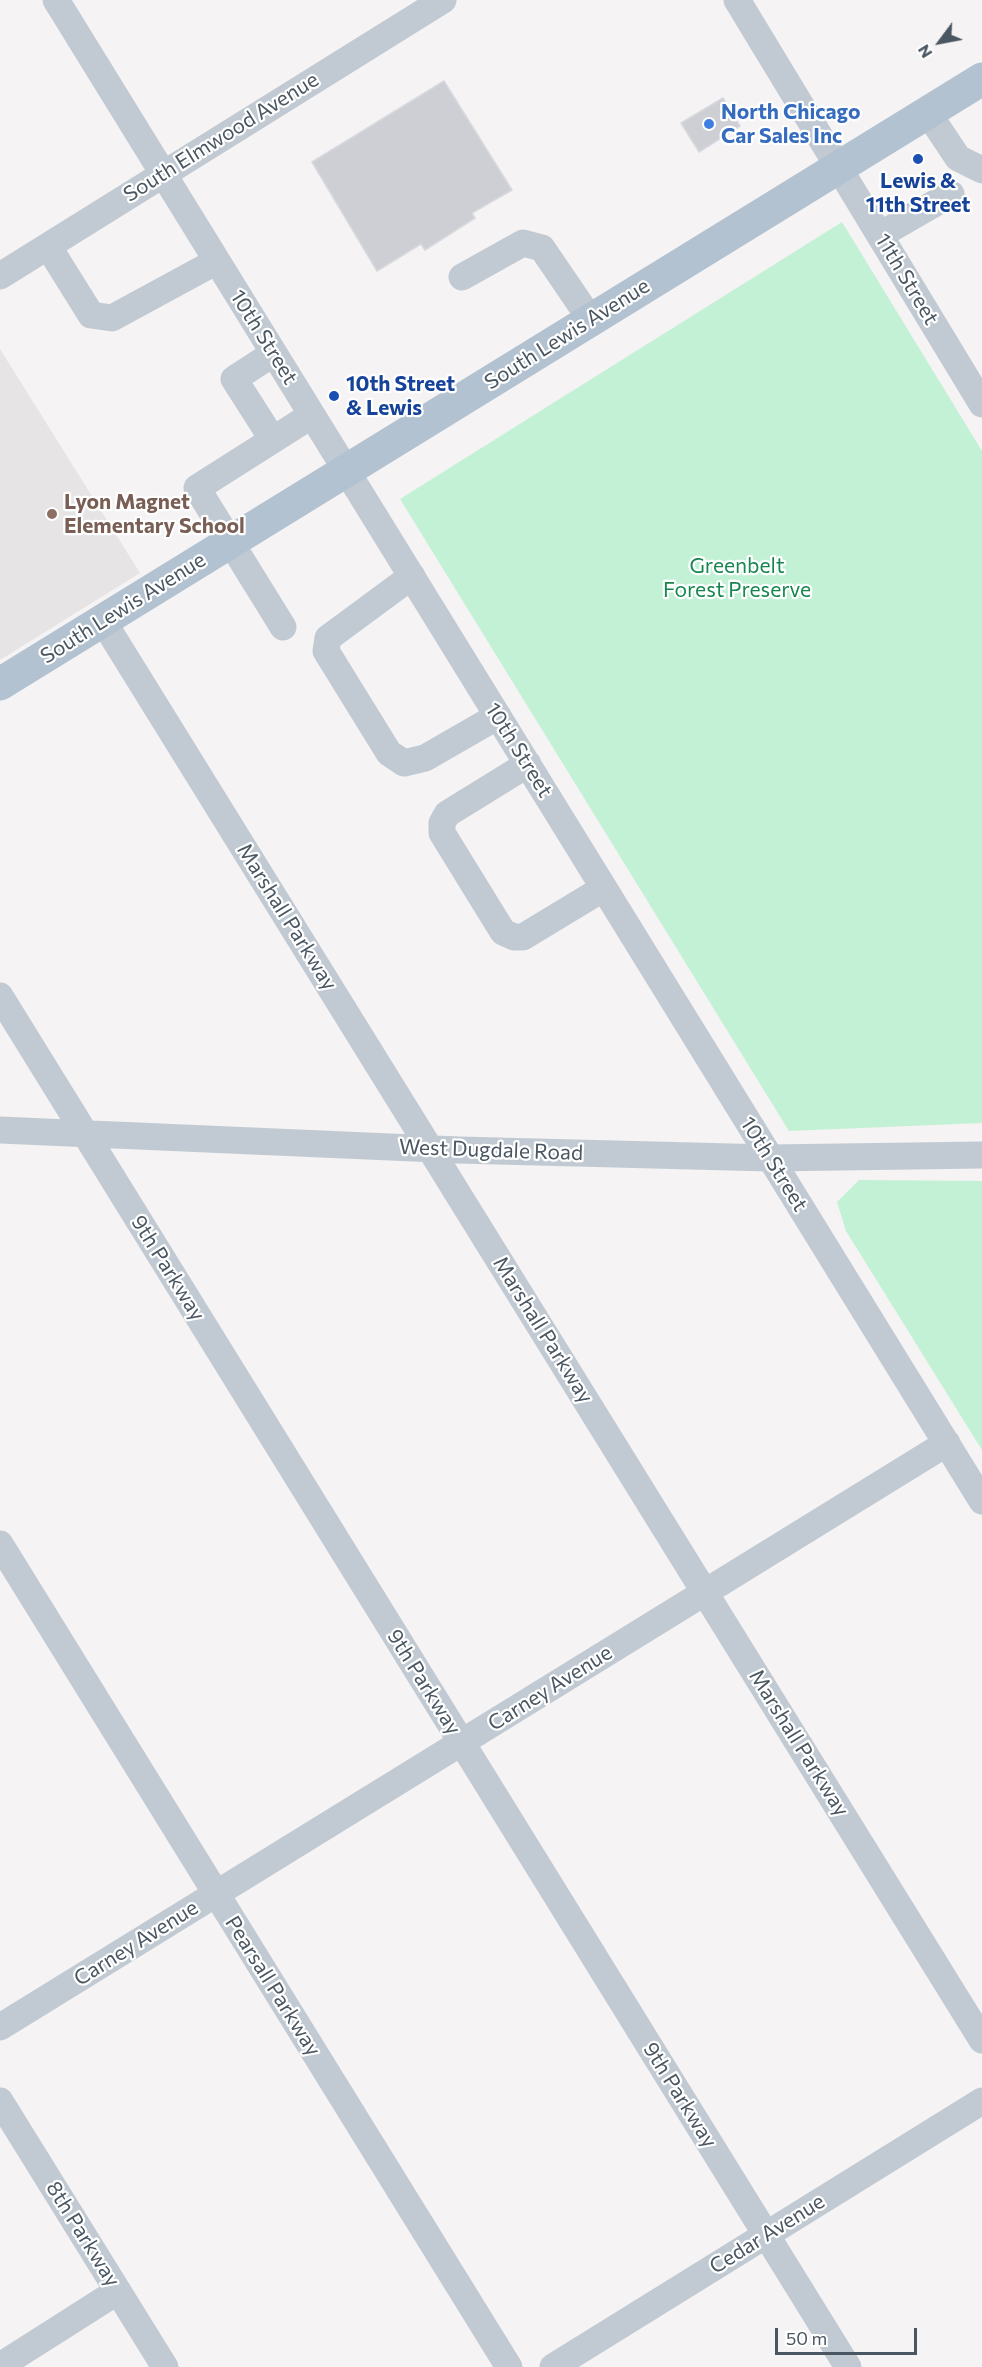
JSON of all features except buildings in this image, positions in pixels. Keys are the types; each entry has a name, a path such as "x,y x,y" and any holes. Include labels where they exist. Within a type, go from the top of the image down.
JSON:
{"main road":[{"name":"South Lewis Avenue","path":"0,684 982,79"}],"street":[{"name":"10th Street","path":"56,0 982,1501"},
{"name":"South Elmwood Avenue","path":"0,276 443,0"},
{"name":"11th Street","path":"737,0 982,404"},
{"path":"928,112 958,158 982,170"},
{"path":"880,235 951,194"},
{"path":"462,278 524,243 542,248 591,320"},
{"path":"48,246 91,315 112,318 217,261"},
{"path":"273,440 234,378 274,353"},
{"path":"283,627 197,489 312,415"},
{"path":"412,576 328,638 326,651 377,735 389,753 404,763 425,758 498,716"},
{"name":"Marshall Parkway","path":"103,621 982,2040"},
{"path":"528,764 447,814 442,824 442,833 503,932 513,937 524,937 604,888"},
{"name":"9th Parkway","path":"0,996 848,2367"},
{"name":"West Dugdale Road","path":"0,1130 431,1149 770,1158 982,1155"},
{"name":"Carney Avenue","path":"0,2027 946,1443"},
{"name":"Pearsall Parkway","path":"0,1544 509,2367"},
{"name":"8th Parkway","path":"0,2101 165,2367"},
{"name":"Cedar Avenue","path":"553,2367 982,2101"},
{"path":"0,2366 118,2291"}],"shaded area":[{"name":"Lyon Magnet Elementary School","path":"0,349 140,573 0,660"}],"green space":[{"name":"Greenbelt Forest Preserve","path":"842,222 982,451 982,1123 789,1131 400,499"},
{"path":"859,1180 982,1181 982,1450 846,1231 837,1202"}],"place":[{"name":"North Chicago Car Sales Inc","path":"709,124"},
{"name":"Lewis & 11th Street","path":"918,159"},
{"name":"10th Street & Lewis","path":"334,396"},
{"name":"Lyon Magnet Elementary School","path":"52,514"}]}
